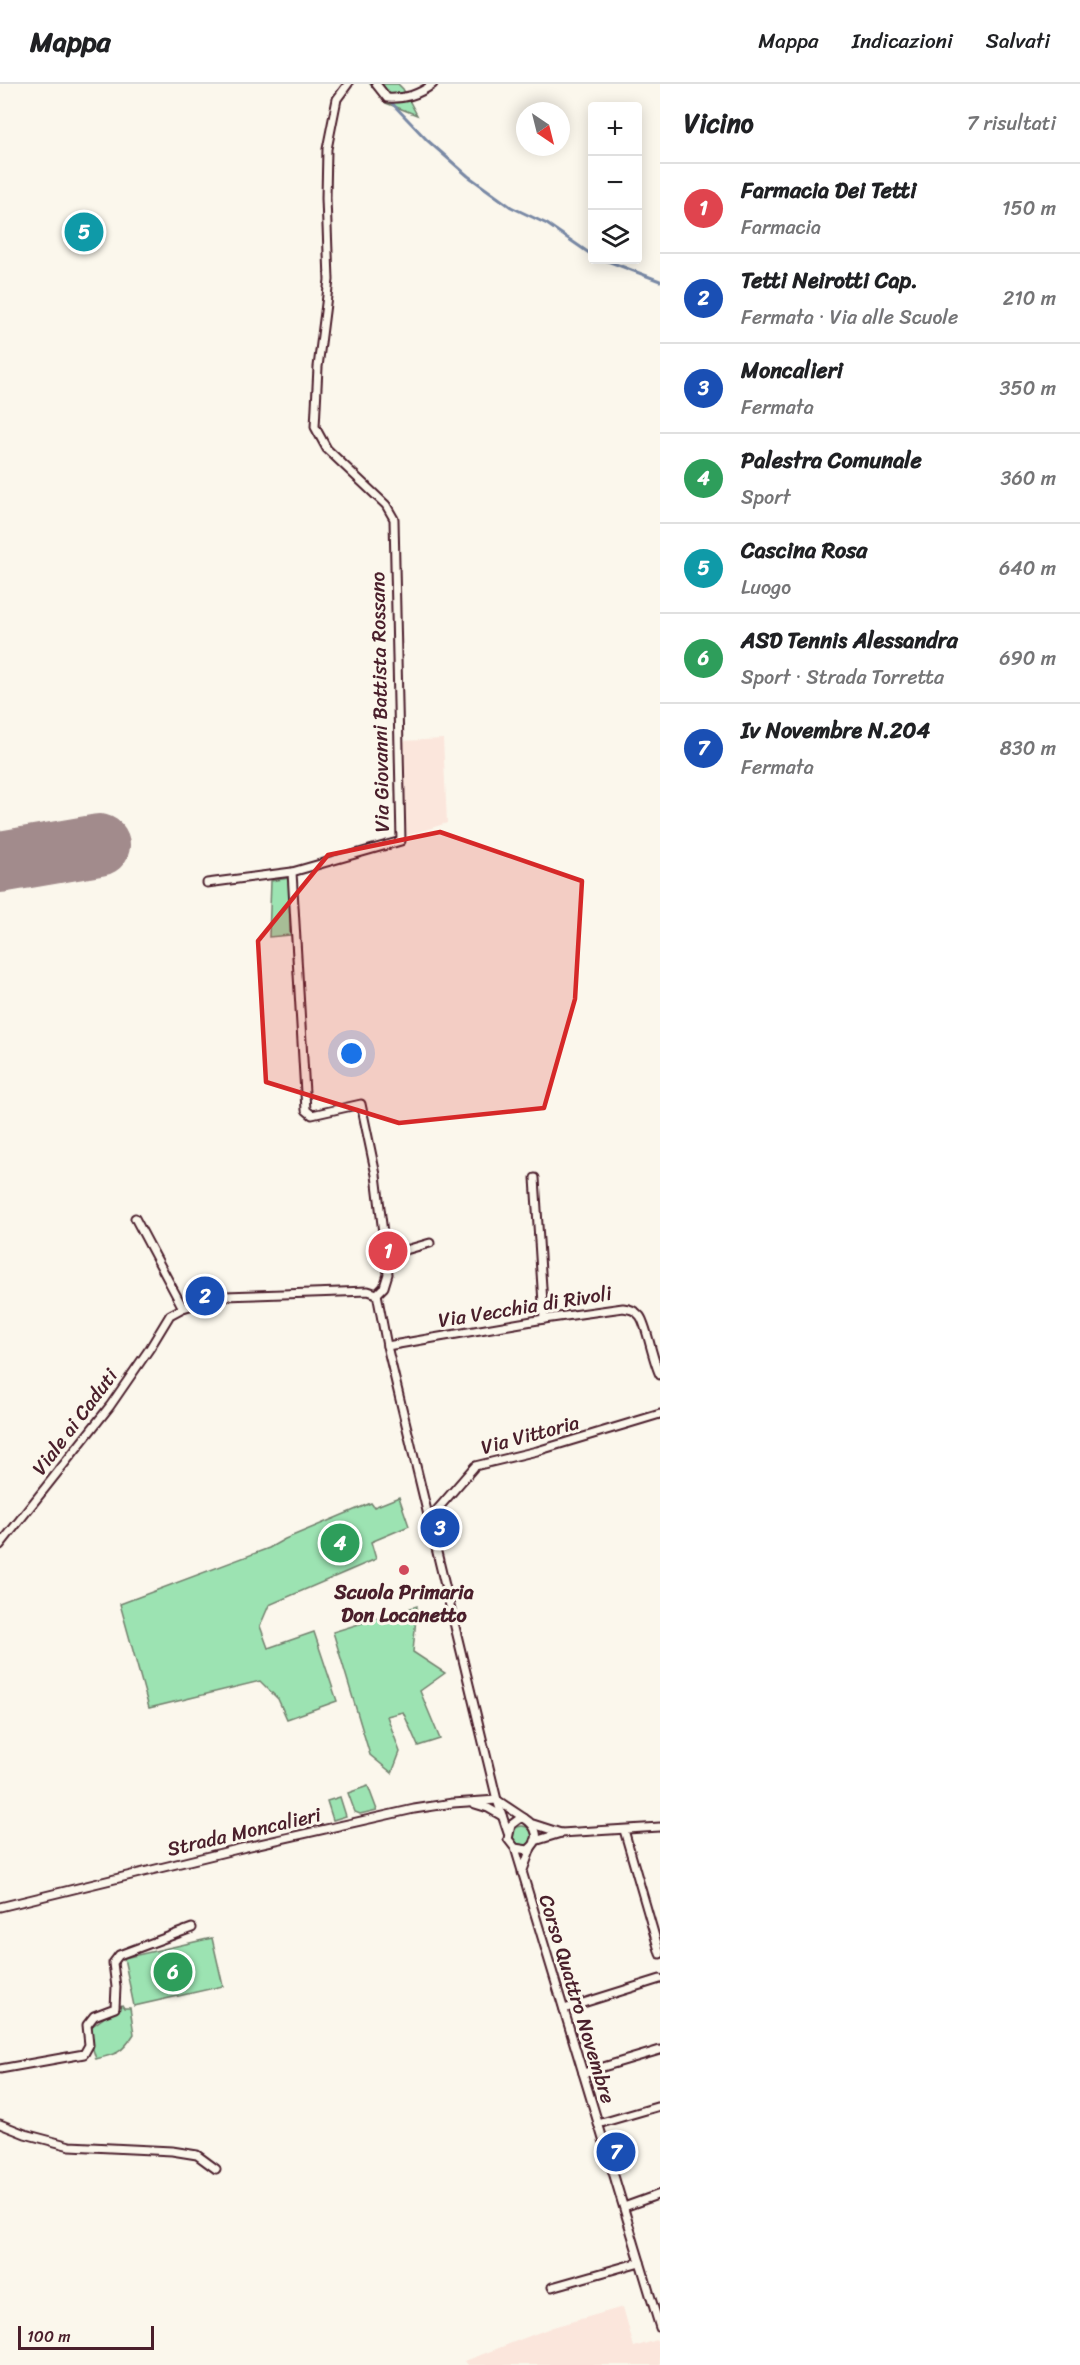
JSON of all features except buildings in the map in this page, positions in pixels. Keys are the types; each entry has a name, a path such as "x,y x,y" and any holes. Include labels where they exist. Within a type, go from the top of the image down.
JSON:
{"street":[{"name":"Via Giovanni Battista Rossano","path":"292,872 401,841 394,519 386,505 327,449 315,426 318,366 329,280 327,149 337,99 348,84"},
{"path":"376,84 387,98 391,99 406,98 424,91 433,84"},
{"path":"207,883 292,872 306,1110 312,1115 361,1104 376,1175 388,1274 384,1287 376,1294"},
{"path":"535,1178 544,1319"},
{"path":"135,1218 183,1308 225,1296 368,1292 376,1294"},
{"path":"385,1256 430,1243"},
{"path":"376,1294 508,1839 515,1848 524,1851 561,1833 660,1827"},
{"name":"Viale ai Caduti","path":"0,1545 110,1406 170,1315 183,1308"},
{"name":"Via Vecchia di Rivoli","path":"387,1346 623,1308 632,1309 641,1317 653,1362 660,1374"},
{"name":"Via Vittoria","path":"429,1519 475,1466 537,1451 660,1414"},
{"path":"497,1800 533,1824 561,1833"},
{"name":"Strada Moncalieri","path":"0,1907 414,1809 497,1800"},
{"path":"472,1803 502,1816"},
{"path":"508,1833 514,1822 524,1818"},
{"path":"533,1824 537,1833 533,1845"},
{"path":"624,1830 660,1954"},
{"name":"Corso Quattro Novembre","path":"522,1875 533,1845"},
{"name":"Corso Quattro Novembre","path":"515,1848 640,2262 656,2307 660,2328"},
{"path":"0,2069 84,2054 89,2045 87,2025 94,2016 115,2008 116,1987 113,1963 119,1955 192,1928"},
{"path":"564,2009 660,1979"},
{"path":"583,2073 660,2050"},
{"path":"598,2124 660,2106"},
{"path":"0,2124 25,2134 70,2146 172,2151 196,2155 216,2169"},
{"path":"624,2207 660,2194"},
{"path":"552,2287 640,2262"}],"highlighted area":[{"path":"440,832 582,881 575,999 544,1108 399,1123 266,1082 258,941 328,855"}],"shaded area":[{"path":"443,739 447,823 403,837 402,741"},
{"path":"623,2307 634,2347 657,2340 660,2365 468,2365 465,2361 553,2327"}],"green space":[{"path":"370,84 398,84 417,115 386,103"},
{"path":"289,878 290,935 269,937 271,881"},
{"path":"399,1497 409,1526 371,1542 376,1559 269,1605 260,1626 268,1648 314,1632 337,1701 287,1719 278,1699 260,1681 149,1708 120,1604 269,1548 371,1503 374,1507"},
{"path":"417,1606 413,1652 445,1673 420,1691 440,1739 418,1746 403,1712 387,1716 400,1752 392,1773 370,1755 333,1632"},
{"path":"368,1786 377,1810 360,1814 355,1812 348,1793"},
{"path":"340,1797 346,1816 333,1820 327,1801"},
{"path":"518,1826 526,1826 532,1832 532,1840 526,1846 518,1846 512,1840 512,1832"},
{"path":"212,1938 223,1986 134,2006 124,1958"},
{"path":"122,2005 124,2008 130,2008 134,2034 118,2052 96,2059 91,2043 91,2027"}],"waterway":[{"path":"388,99 427,140 468,176 511,207 547,224 588,252"},
{"path":"615,264 660,281"}],"runway":[{"path":"0,862 99,845"}],"place":[{"name":"Cascina Rosa","path":"84,232"},
{"name":"Farmacia Dei Tetti","path":"388,1251"},
{"name":"Tetti Neirotti Cap.","path":"205,1296"},
{"name":"Moncalieri","path":"440,1528"},
{"name":"Palestra Comunale","path":"340,1543"},
{"name":"Scuola Primaria Don Locanetto","path":"404,1570"},
{"name":"ASD Tennis Alessandra","path":"173,1972"},
{"name":"Iv Novembre N.204","path":"616,2152"}]}
